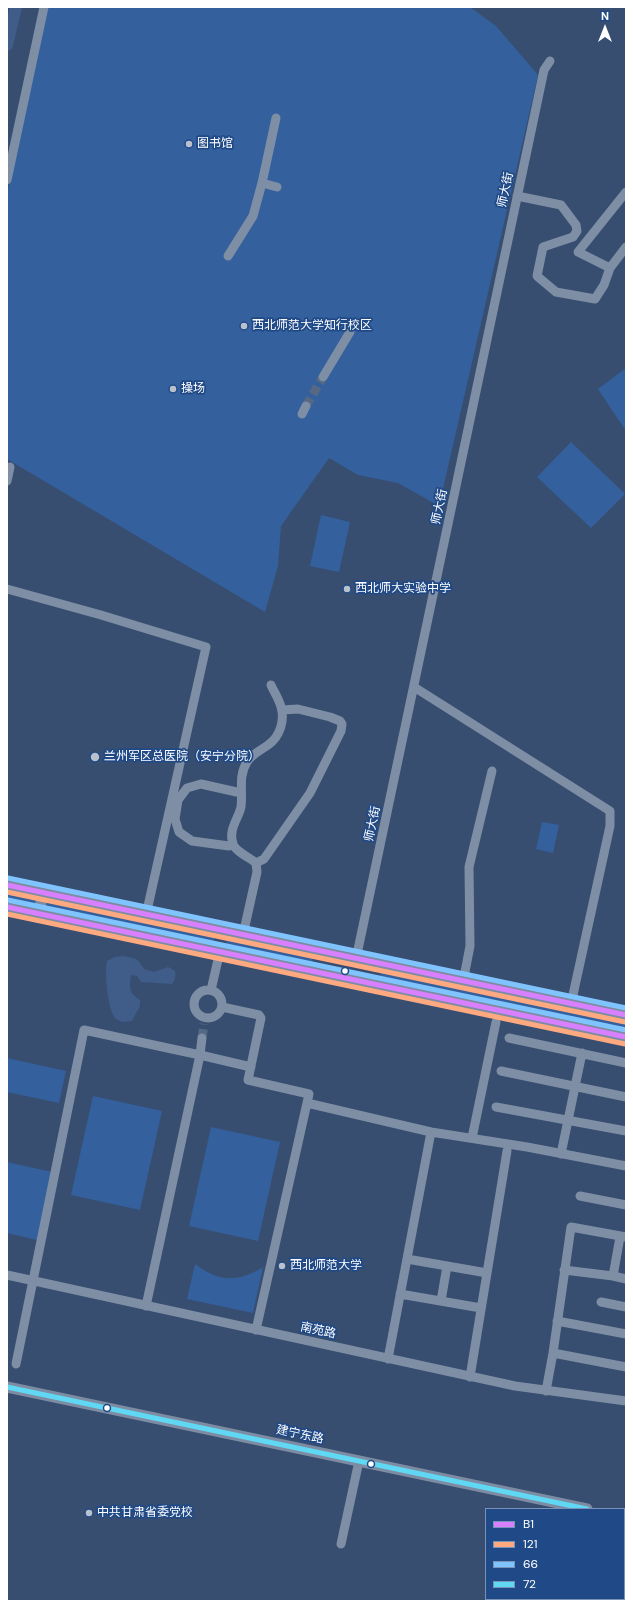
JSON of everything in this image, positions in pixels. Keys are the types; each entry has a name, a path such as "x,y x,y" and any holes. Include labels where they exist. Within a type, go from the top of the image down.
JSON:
{"main road":[{"path":"7,885 463,982 626,1015"},
{"path":"39,913 43,892"},
{"path":"7,907 626,1036"},
{"name":"建宁东路","path":"7,1387 582,1508"}],"street":[{"path":"7,180 44,7"},
{"name":"师大街","path":"356,959 544,70 550,61"},
{"path":"228,256 253,216 262,183 276,118"},
{"path":"262,183 277,187"},
{"path":"610,268 578,252 626,192"},
{"path":"517,196 561,205 576,225 577,231 573,237 543,247 537,276 556,292 595,298 604,285 610,268 626,247"},
{"path":"323,377 350,332"},
{"path":"302,414 306,406"},
{"path":"7,481 10,467"},
{"path":"7,589 101,615 206,647 146,914"},
{"path":"243,935 257,872 256,863 246,855 236,850 233,844 231,829 240,809 241,777 247,763 254,753 277,737 280,728 282,710 271,684"},
{"path":"414,687 610,811 610,826 571,1004"},
{"path":"256,863 264,859 310,793 342,731 342,724 340,721 330,717 298,709 282,710"},
{"path":"463,982 470,946 470,867 492,772"},
{"path":"233,844 229,846 192,841 178,832 175,819 178,800 188,788 201,784 241,792"},
{"path":"212,990 220,951"},
{"path":"212,990 221,996 222,1007 216,1016 205,1021 196,1012 194,1001 201,992 212,990"},
{"path":"222,1007 259,1015 261,1018 248,1080 309,1094 256,1330"},
{"path":"472,1138 496,1022"},
{"path":"16,1364 84,1030 251,1067"},
{"path":"146,1306 200,1055 202,1038"},
{"path":"509,1038 626,1063"},
{"path":"561,1154 582,1053"},
{"path":"501,1071 626,1097"},
{"path":"307,1104 431,1132 626,1166"},
{"path":"496,1107 626,1131"},
{"path":"388,1359 431,1132"},
{"path":"470,1377 507,1151"},
{"path":"580,1196 626,1205"},
{"path":"546,1391 553,1353 570,1227 623,1237 613,1276"},
{"path":"407,1259 487,1273"},
{"path":"441,1301 447,1266"},
{"path":"564,1270 626,1279"},
{"name":"南苑路","path":"7,1275 470,1377 546,1391 626,1401"},
{"path":"400,1294 481,1308"},
{"path":"601,1302 626,1307"},
{"path":"557,1321 626,1334"},
{"path":"553,1353 626,1368"},
{"path":"341,1544 358,1460"}],"shaded area":[{"name":"西北师范大学知行校区","path":"48,7 470,7 496,26 538,75 439,506 398,483 358,475 329,458 281,526 278,566 265,612 7,459 7,194"},
{"path":"626,368 626,431 598,389"},
{"path":"571,442 625,494 591,528 537,477"},
{"path":"321,515 350,522 339,572 310,566"},
{"path":"542,822 559,825 553,853 536,849"},
{"path":"7,893 215,937 213,944 7,900"},
{"path":"227,939 313,957 312,964 226,946"},
{"path":"123,956 136,959 144,969 154,972 168,967 175,972 175,979 172,984 141,982 137,976 131,975 131,990 140,1000 140,1006 132,1021 126,1022 116,1019 113,1015 107,992 106,974 107,961 115,957"},
{"path":"381,972 626,1023 626,1031 379,979"},
{"path":"7,1058 66,1071 59,1103 7,1092"},
{"path":"93,1096 162,1111 140,1210 71,1195"},
{"path":"211,1127 280,1142 258,1241 189,1226"},
{"path":"7,1162 52,1172 37,1240 7,1233"},
{"path":"195,1264 212,1274 228,1278 245,1276 263,1267 253,1313 187,1299"}],"waterway":[{"path":"7,45 16,7"}],"tunnel":[{"path":"306,406 323,377"},
{"path":"202,1038 204,1024"}],"transit line":[{"name":"66","path":"8,878 626,1008"},
{"name":"B1","path":"7,885 626,1015"},
{"name":"121","path":"7,892 625,1022"},
{"name":"66","path":"8,900 626,1030"},
{"name":"B1","path":"7,907 626,1037"},
{"name":"121","path":"7,914 625,1044"},
{"name":"72","path":"7,1387 582,1508"}],"place":[{"name":"图书馆","path":"189,144"},
{"name":"西北师范大学知行校区","path":"244,326"},
{"name":"操场","path":"173,389"},
{"name":"西北师大实验中学","path":"347,589"},
{"name":"兰州军区总医院（安宁分院）","path":"95,757"},
{"name":"西北师范大学","path":"282,1266"},
{"name":"中共甘肃省委党校","path":"89,1513"}]}
